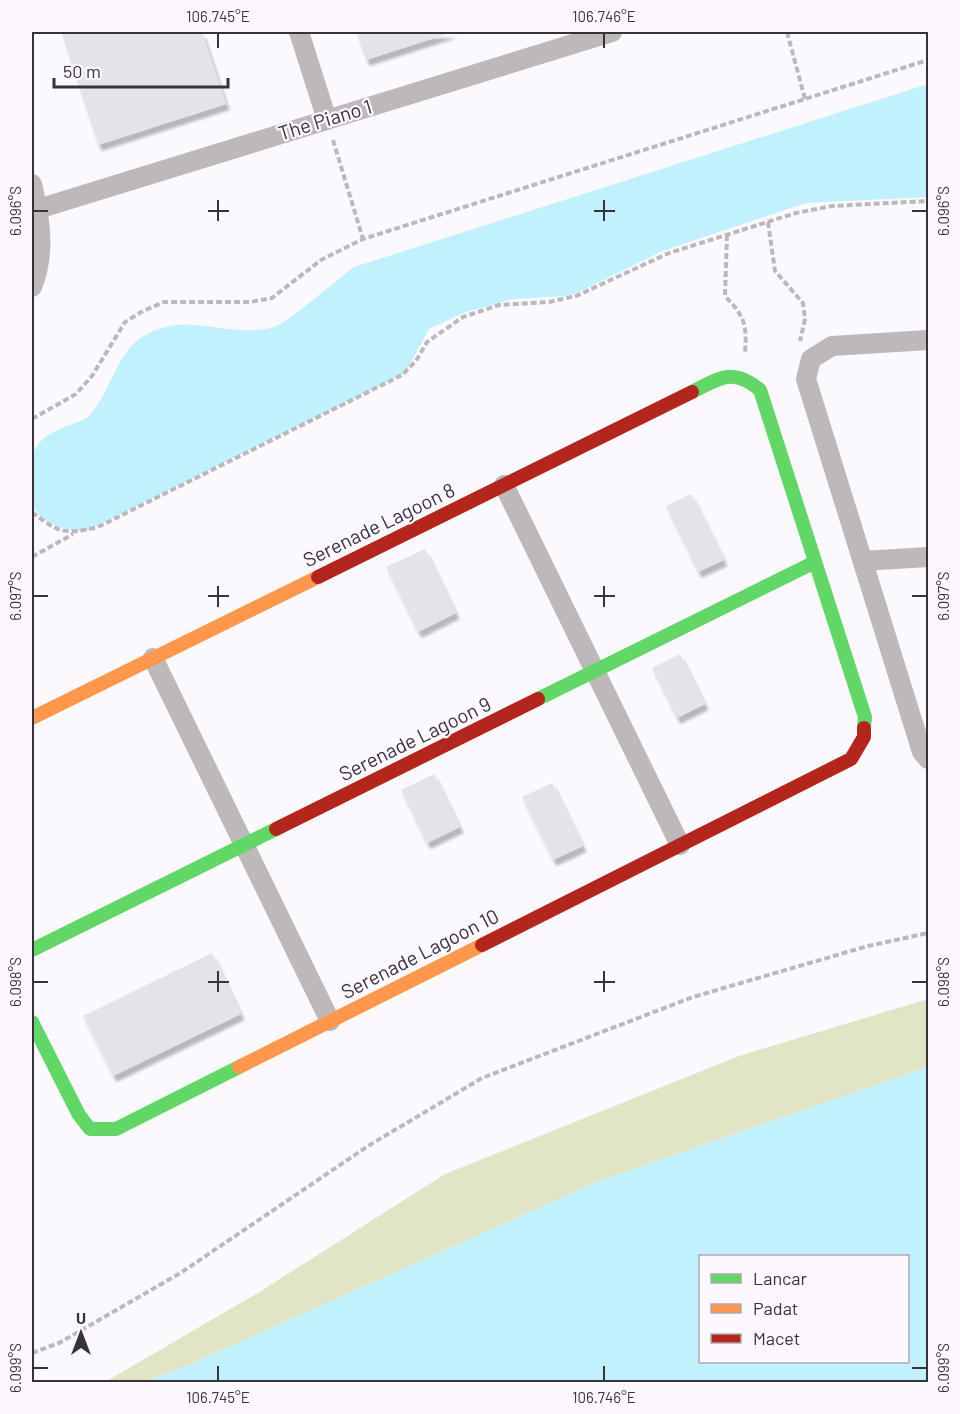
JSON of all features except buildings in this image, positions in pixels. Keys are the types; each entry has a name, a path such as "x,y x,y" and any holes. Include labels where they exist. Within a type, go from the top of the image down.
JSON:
{"street":[{"path":"299,32 327,120"},
{"name":"The Piano 1","path":"38,209 612,32"},
{"path":"32,184 38,209 42,254 32,287"},
{"path":"928,340 831,346 811,359 806,380 922,752 928,759"},
{"name":"Serenade Lagoon 8","path":"32,718 725,376 746,378"},
{"path":"746,378 760,390 815,562"},
{"path":"504,485 680,845"},
{"path":"863,561 928,557"},
{"name":"Serenade Lagoon 9","path":"32,950 815,562"},
{"name":"Serenade Lagoon 10","path":"32,1022 38,1047 79,1115 90,1129 116,1129 851,759 864,737 865,717 815,562"},
{"path":"153,658 330,1021"}],"path":[{"path":"787,32 805,99"},
{"path":"32,419 76,394 92,376 125,322 164,302 250,302 272,298 321,260 363,239 928,60"},
{"path":"327,120 363,239"},
{"path":"32,557 74,533 98,527 402,375 427,342 463,317 499,305 549,302 576,296 669,253 768,222 832,206 928,201"},
{"path":"768,222 775,271 803,303 805,319 798,348 811,359"},
{"path":"727,235 725,296 743,314 747,332 746,378"},
{"path":"32,512 49,526 74,533"},
{"path":"32,1353 59,1343 183,1272 368,1146 482,1078 693,997 868,946 928,933"}],"green space":[{"path":"928,999 928,1067 599,1181 189,1365 144,1382 105,1382 261,1291 445,1174 739,1056"}],"water":[{"path":"928,84 928,197 806,203 663,251 570,296 514,299 466,312 429,329 405,373 86,531 51,524 37,513 33,505 32,462 37,446 51,433 89,416 133,344 159,329 175,325 240,330 274,327 300,310 354,267"},
{"path":"928,1067 928,1382 144,1382 189,1365 599,1181"}],"traffic: fast":[{"path":"692,392 726,377 742,379 760,390 865,717 864,728"},
{"path":"538,699 815,562"},
{"path":"32,950 276,829"},
{"path":"32,1022 79,1115 90,1129 116,1129 239,1067"}],"traffic: slow":[{"path":"32,718 318,577"},
{"path":"239,1067 482,945"}],"traffic: jam":[{"path":"318,577 692,392"},
{"path":"276,829 538,699"},
{"path":"482,945 851,759 864,737 864,728"}]}
